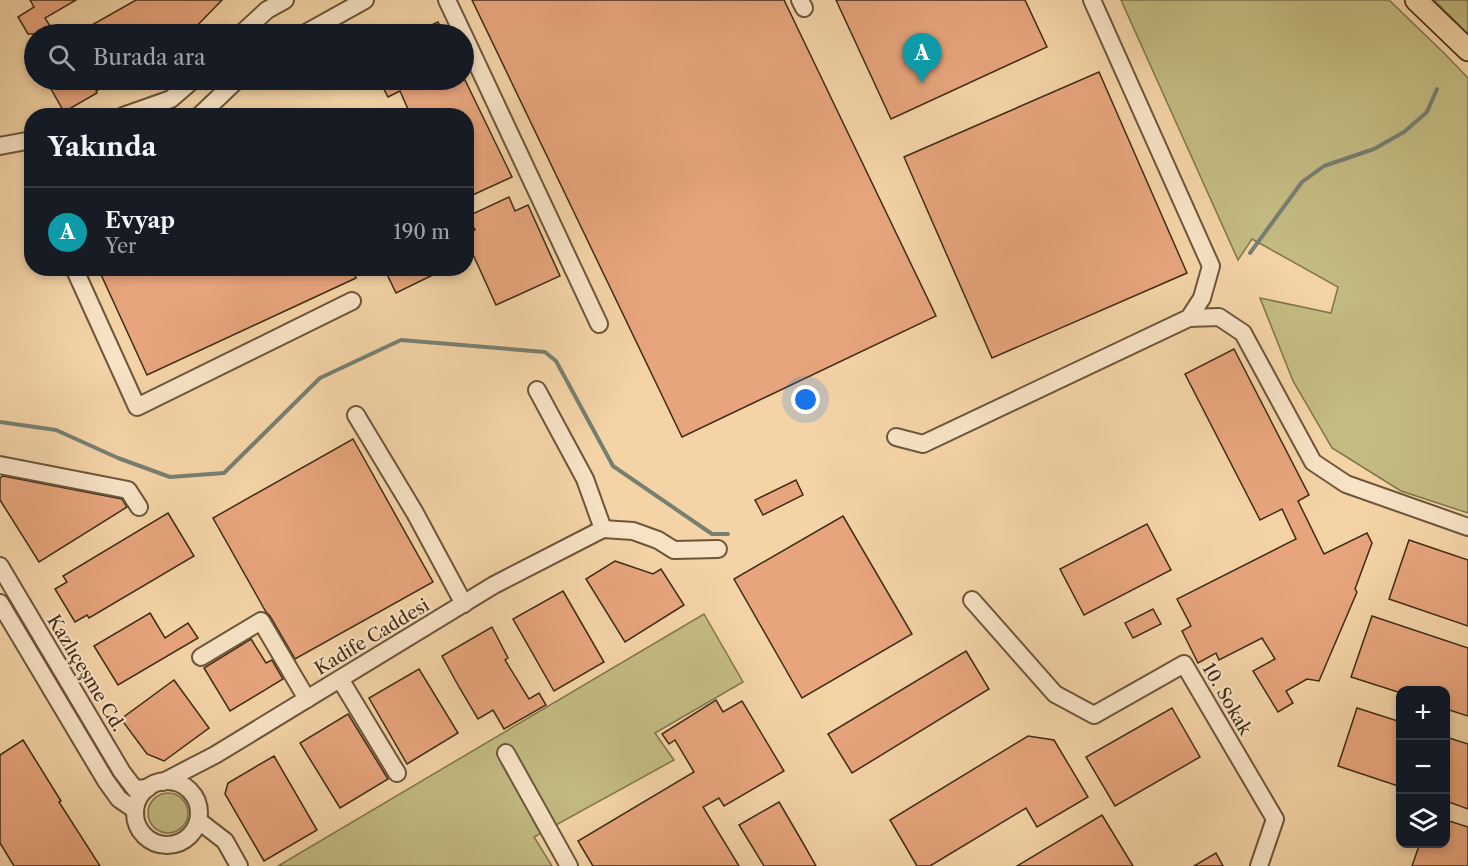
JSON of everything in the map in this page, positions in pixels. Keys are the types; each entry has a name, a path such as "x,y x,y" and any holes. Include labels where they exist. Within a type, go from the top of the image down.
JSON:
{"main road":[{"path":"1416,0 1468,50"}],"street":[{"path":"252,24 267,10 285,0"},
{"path":"322,24 365,0"},
{"path":"447,0 458,24"},
{"path":"1092,0 1211,266 1202,298 1190,318"},
{"path":"474,58 599,324"},
{"path":"146,108 171,99 181,90"},
{"path":"207,108 226,90"},
{"path":"0,146 24,142"},
{"path":"78,276 137,407 352,302"},
{"path":"896,438 923,444 1190,318 1219,317 1243,333 1313,462 1346,484 1468,527"},
{"path":"537,390 585,479 603,529 633,531 658,540 674,550 718,549"},
{"path":"356,416 415,513 464,604"},
{"path":"0,465 128,490 139,507"},
{"name":"Kadife Caddesi","path":"155,785 214,755 494,585 603,529"},
{"name":"Kazlıçeşme Cd.","path":"0,566 122,772 135,789 155,785"},
{"name":"10. Sokak","path":"972,600 1055,694 1094,715 1184,664 1275,819 1259,866"},
{"path":"0,603 106,781 119,799 135,810"},
{"path":"201,657 261,621 307,699"},
{"path":"340,679 397,773"},
{"path":"506,753 569,866"},
{"path":"173,782 183,785 197,800 200,810 195,831 178,844 167,846 157,844 140,830 136,820 135,810 139,798 155,785 173,782"},
{"path":"199,821 225,841 239,866"}],"shaded area":[{"path":"1121,0 1389,0 1468,78 1468,513 1401,491 1332,448 1293,381 1260,298 1331,313 1338,287 1252,239 1238,260"},
{"path":"1434,0 1468,0 1468,34"},
{"path":"704,614 743,682 655,733 674,760 534,837 552,866 278,866"},
{"path":"168,793 176,794 182,799 187,805 187,821 182,827 176,832 168,833 160,832 154,827 149,821 148,813 149,805 154,799 160,794"}],"building":[{"path":"30,0 76,0 45,18 49,24 24,24 24,27 18,17 34,7"},
{"path":"136,0 222,0 199,24 94,24"},
{"path":"472,0 784,0 936,316 682,437"},
{"path":"836,0 1025,0 1047,47 891,119"},
{"path":"1099,72 1187,273 992,358 904,157"},
{"path":"52,90 98,90 97,93 71,108 62,108"},
{"path":"384,90 470,90 512,177 474,194 474,108 407,108 400,91 388,97"},
{"path":"509,197 515,211 528,205 560,276 496,305 474,257 474,213"},
{"path":"102,276 355,276 356,278 147,375"},
{"path":"388,276 431,276 396,293"},
{"path":"1234,349 1309,495 1298,501 1324,554 1367,533 1372,543 1355,589 1357,592 1319,681 1307,679 1286,691 1293,703 1278,712 1253,671 1275,659 1262,638 1219,660 1216,653 1198,663 1182,631 1191,626 1177,599 1296,539 1282,509 1260,520 1185,374"},
{"path":"353,439 433,582 295,659 213,518"},
{"path":"3,476 122,499 127,507 39,562 0,500 0,478"},
{"path":"796,480 803,495 763,515 755,500"},
{"path":"168,513 194,556 89,618 87,615 75,622 55,589 67,582 63,576"},
{"path":"843,516 912,634 802,698 734,579"},
{"path":"1147,524 1171,570 1084,615 1060,569"},
{"path":"1409,540 1468,560 1468,626 1389,599"},
{"path":"615,561 653,574 661,569 684,605 625,642 586,579"},
{"path":"563,591 604,662 554,691 513,619"},
{"path":"1153,609 1161,624 1133,638 1125,623"},
{"path":"150,613 165,638 188,623 198,638 118,685 94,646"},
{"path":"1372,616 1468,648 1468,716 1450,710 1450,686 1396,686 1396,691 1351,677"},
{"path":"492,627 508,658 505,660 529,699 539,693 546,705 504,729 493,710 478,719 442,656"},
{"path":"251,639 266,663 272,660 283,679 230,711 204,668"},
{"path":"966,651 989,689 852,773 828,734"},
{"path":"419,669 458,733 407,764 369,698"},
{"path":"174,680 209,728 164,761 147,754 121,719"},
{"path":"716,700 723,712 742,701 784,771 724,806 719,798 703,807 739,866 593,866 578,841 694,772 675,740 669,744 662,734"},
{"path":"1172,708 1200,757 1115,806 1086,757"},
{"path":"1357,708 1396,720 1396,785 1338,766"},
{"path":"348,714 388,779 340,808 300,743"},
{"path":"1028,736 1054,740 1088,797 1037,827 1026,808 930,866 917,866 890,820"},
{"path":"1450,738 1468,744 1468,809 1450,802"},
{"path":"23,740 100,866 14,866 0,843 0,755"},
{"path":"274,756 317,830 264,861 225,794 228,783"},
{"path":"779,802 816,866 764,866 739,825"},
{"path":"1102,815 1133,866 1017,866"},
{"path":"1450,821 1468,827 1468,866 1412,866 1418,848 1450,848"},
{"path":"1216,853 1223,866 1194,866"}],"waterway":[{"path":"1250,253 1302,182 1324,166 1374,149 1404,132 1427,112 1437,89"},
{"path":"0,422 56,430 118,458 170,477 224,473 320,378 401,340 545,352 556,361 613,466 712,534 728,534"}],"place":[{"name":"Evyap","path":"922,83"}]}
